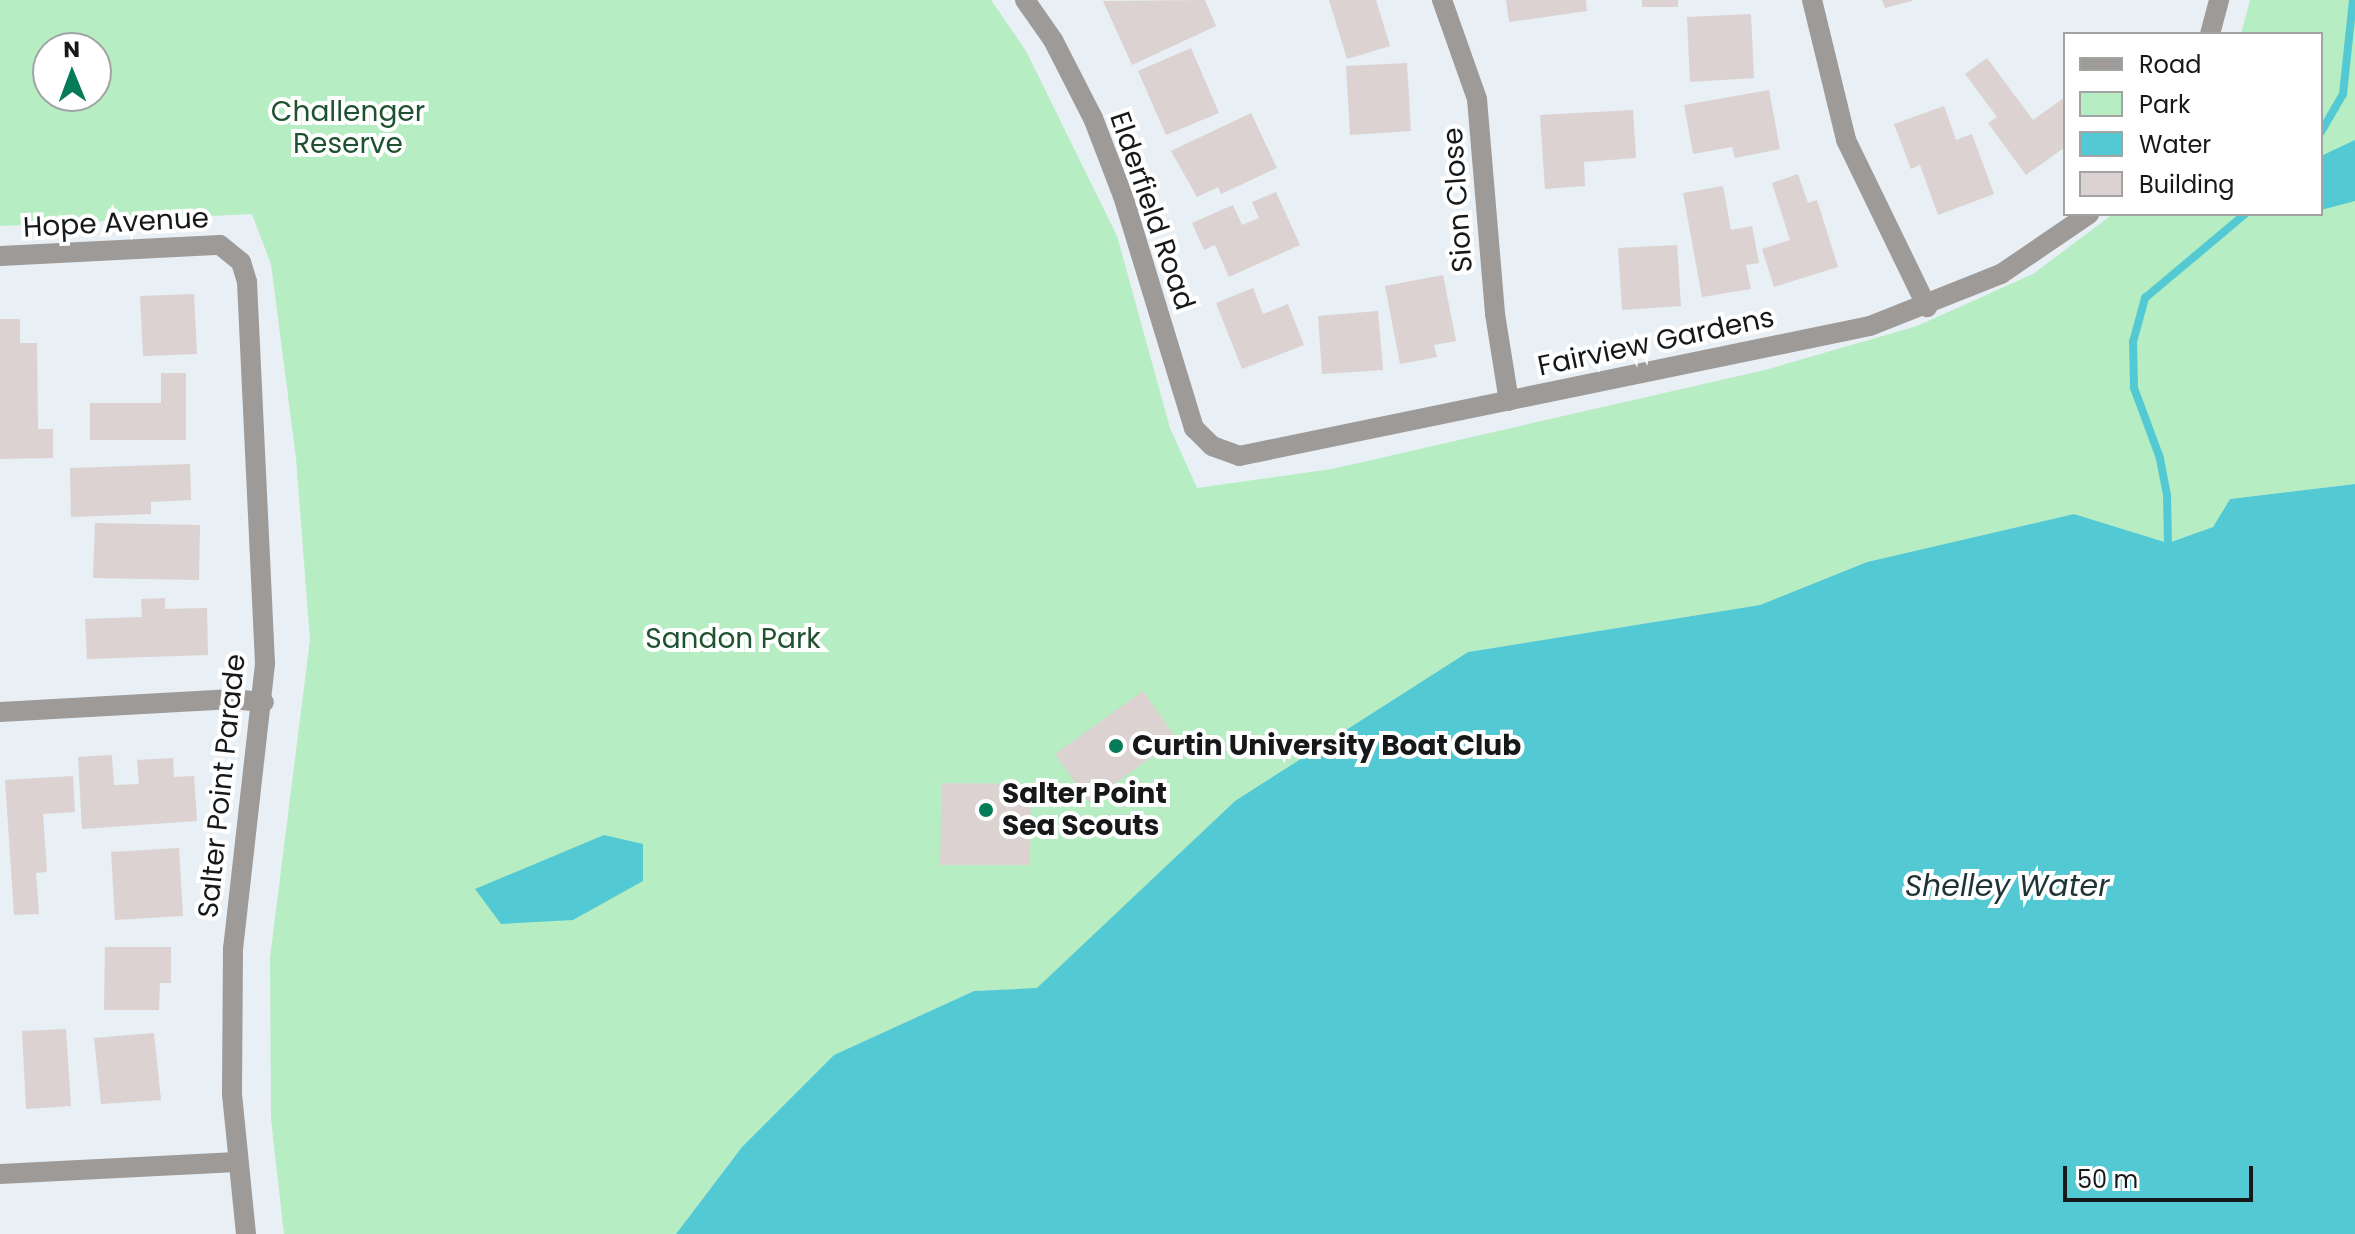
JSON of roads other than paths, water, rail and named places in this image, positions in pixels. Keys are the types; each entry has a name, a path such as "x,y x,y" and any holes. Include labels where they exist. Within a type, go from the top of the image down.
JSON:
{"street":[{"name":"Elderfield Road","path":"1025,0 1053,40 1093,118 1123,196 1190,419 1212,446"},
{"name":"Sion Close","path":"1442,0 1481,123 1492,285 1509,401"},
{"path":"1812,0 1846,140 1927,307"},
{"path":"2211,32 2219,0"},
{"name":"Fairview Gardens","path":"1212,446 1247,455 1870,326 1927,307 2001,274 2086,216"},
{"name":"Hope Avenue","path":"0,256 205,244 233,251"},
{"name":"Salter Point Parade","path":"233,251 247,282 264,702 233,948 232,1094 246,1234"},
{"path":"0,712 264,702"},
{"path":"0,1174 237,1162"}],"water":[{"path":"2355,140 2355,201 2323,209 2323,155"},
{"name":"Shelley Water","path":"2355,484 2355,1234 676,1234 742,1147 834,1055 974,991 1037,988 1235,801 1468,652 1760,605 1867,562 2074,514 2168,543 2213,527 2230,499"},
{"path":"604,835 643,844 643,881 573,920 501,924 475,889"}],"waterway":[{"path":"2323,129 2343,94 2353,0"},
{"path":"2168,543 2167,495 2160,458 2134,388 2133,342 2145,298 2243,216"}],"place":[{"name":"Curtin University Boat Club","path":"1116,746"},
{"name":"Salter Point Sea Scouts","path":"986,810"}],"park label":[{"name":"Challenger Reserve","path":"348,128"},
{"name":"Sandon Park","path":"733,639"}]}
